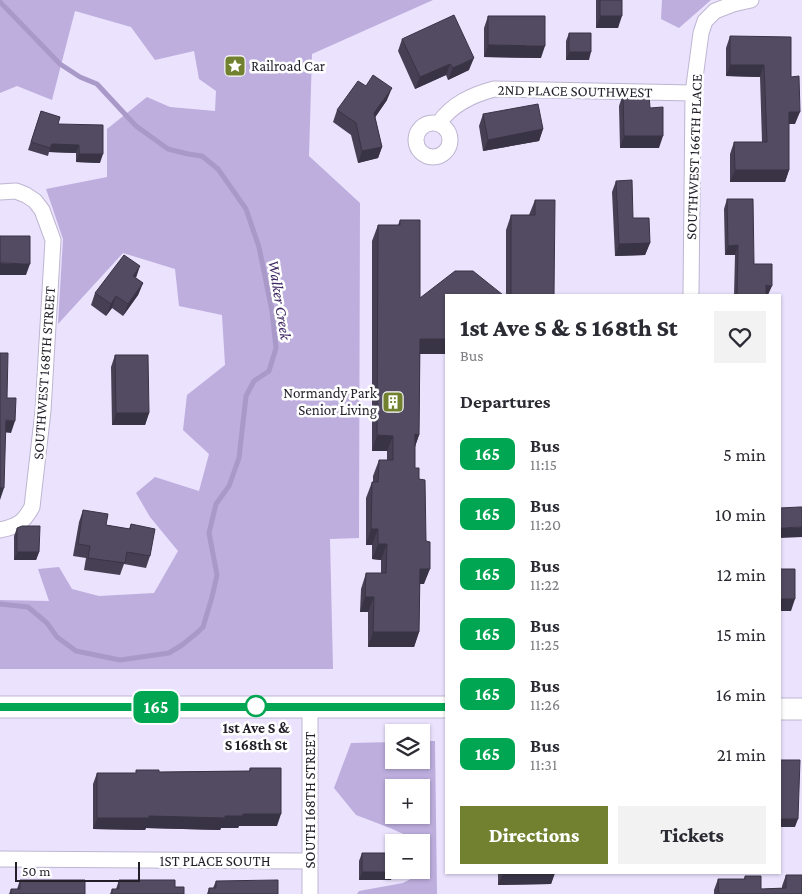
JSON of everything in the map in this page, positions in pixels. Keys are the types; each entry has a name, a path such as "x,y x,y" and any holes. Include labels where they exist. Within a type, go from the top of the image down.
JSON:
{"main road":[{"path":"0,707 445,707"},
{"path":"781,709 802,709"}],"street":[{"name":"SOUTHWEST 166TH PLACE","path":"691,294 693,93 701,32 705,21 715,11 751,0"},
{"name":"2ND PLACE SOUTHWEST","path":"439,123 459,103 477,94 494,89 693,93"},
{"name":"SOUTHWEST 168TH STREET","path":"0,192 16,191 35,201 42,210 52,240 43,411 32,507 25,520 15,526 0,530"},
{"name":"SOUTH 168TH STREET","path":"310,706 310,894"},
{"name":"1ST PLACE SOUTH","path":"0,859 310,861"}],"shaded area":[{"path":"0,0 433,0 312,54 309,156 360,203 359,538 330,539 333,669 0,669 0,600 49,601 38,569 59,567 72,589 99,596 154,593 178,551 150,517 136,493 155,477 199,491 209,454 183,430 187,395 225,365 222,315 179,306 175,269 123,253 58,324 63,239 46,189 107,177 107,129 147,97 170,107 215,111 216,91 199,79 194,51 155,60 131,27 75,11 52,100 17,86 0,93"},
{"path":"662,0 711,0 679,28 661,19"},
{"path":"430,741 435,741 437,894 357,894 359,891 403,883 411,879 430,879 430,834 403,834 356,815 334,788 351,743 385,742 385,769 430,769"}],"building":[{"path":"600,0 622,0 622,16 600,16"},
{"path":"454,15 474,58 453,68 450,64 420,77 402,39"},
{"path":"488,16 545,16 545,46 488,45"},
{"path":"569,33 591,33 591,52 569,52"},
{"path":"730,36 791,37 791,77 799,76 800,112 789,112 789,170 735,170 734,142 767,142 764,65 730,65"},
{"path":"373,75 392,88 374,113 382,147 362,151 356,123 337,110 358,81 366,86"},
{"path":"623,94 649,94 650,108 663,107 663,136 624,136"},
{"path":"538,104 543,129 488,140 483,114"},
{"path":"41,111 60,117 58,124 103,125 103,154 79,154 79,145 52,144 50,148 31,142"},
{"path":"632,180 633,218 649,218 650,243 619,244 616,181"},
{"path":"727,199 753,199 754,264 772,264 772,286 766,285 766,294 737,294 738,245 728,246"},
{"path":"535,200 555,200 554,294 511,294 511,215 535,215"},
{"name":"Normandy Park Senior Living","path":"400,220 420,220 420,298 455,271 473,271 502,294 445,294 445,339 420,339 419,435 415,434 415,468 419,468 419,479 425,480 426,541 430,542 430,569 420,569 419,632 373,632 374,597 365,597 366,573 386,573 387,544 378,544 378,529 371,529 372,482 378,482 379,460 393,460 393,436 377,435 378,225 400,225"},
{"path":"0,236 30,236 30,264 0,263"},
{"path":"124,255 140,266 133,276 143,283 128,304 116,296 111,304 95,293"},
{"path":"0,353 8,353 7,398 16,398 15,421 6,420 4,488 0,488"},
{"path":"115,355 148,355 149,413 116,413"},
{"path":"802,507 802,527 781,528 781,508"},
{"path":"83,510 108,514 106,525 130,529 131,524 155,529 150,556 127,552 125,563 88,558 90,546 78,544"},
{"path":"22,526 40,526 39,552 17,552 17,528"},
{"path":"781,569 795,569 795,599 781,599"},
{"path":"781,760 800,760 798,819 781,819"},
{"path":"250,768 281,768 281,814 243,814 243,816 225,816 225,818 149,816 149,818 97,818 97,773 136,773 136,770 159,770 159,772 250,771"},
{"path":"362,853 385,853 385,872 362,872"},
{"path":"786,875 802,875 802,894 719,894 718,879 745,879 745,876 761,876 761,889 786,888"},
{"path":"20,880 85,880 85,894 11,894 11,889 20,889"},
{"path":"119,880 175,880 175,887 184,887 184,894 112,894 112,889 119,889"},
{"path":"278,880 278,894 209,894 209,888 216,888 216,881"}],"waterway":[{"name":"Walker Creek","path":"0,2 60,64 80,77 97,84 136,126 168,149 202,156 218,169 246,209 259,247 272,311 276,348 269,371 254,381 246,396 239,458 229,486 216,504 209,533 217,575 203,627 198,632 169,653 120,660 76,651 57,637 47,623 28,607 0,604"}],"bus line":[{"name":"165","path":"0,707 445,707"}],"place":[{"name":"Railroad Car","path":"235,66"},
{"name":"Normandy Park Senior Living","path":"393,402"},
{"name":"1st Ave S & S 168th St","path":"256,706"}]}
